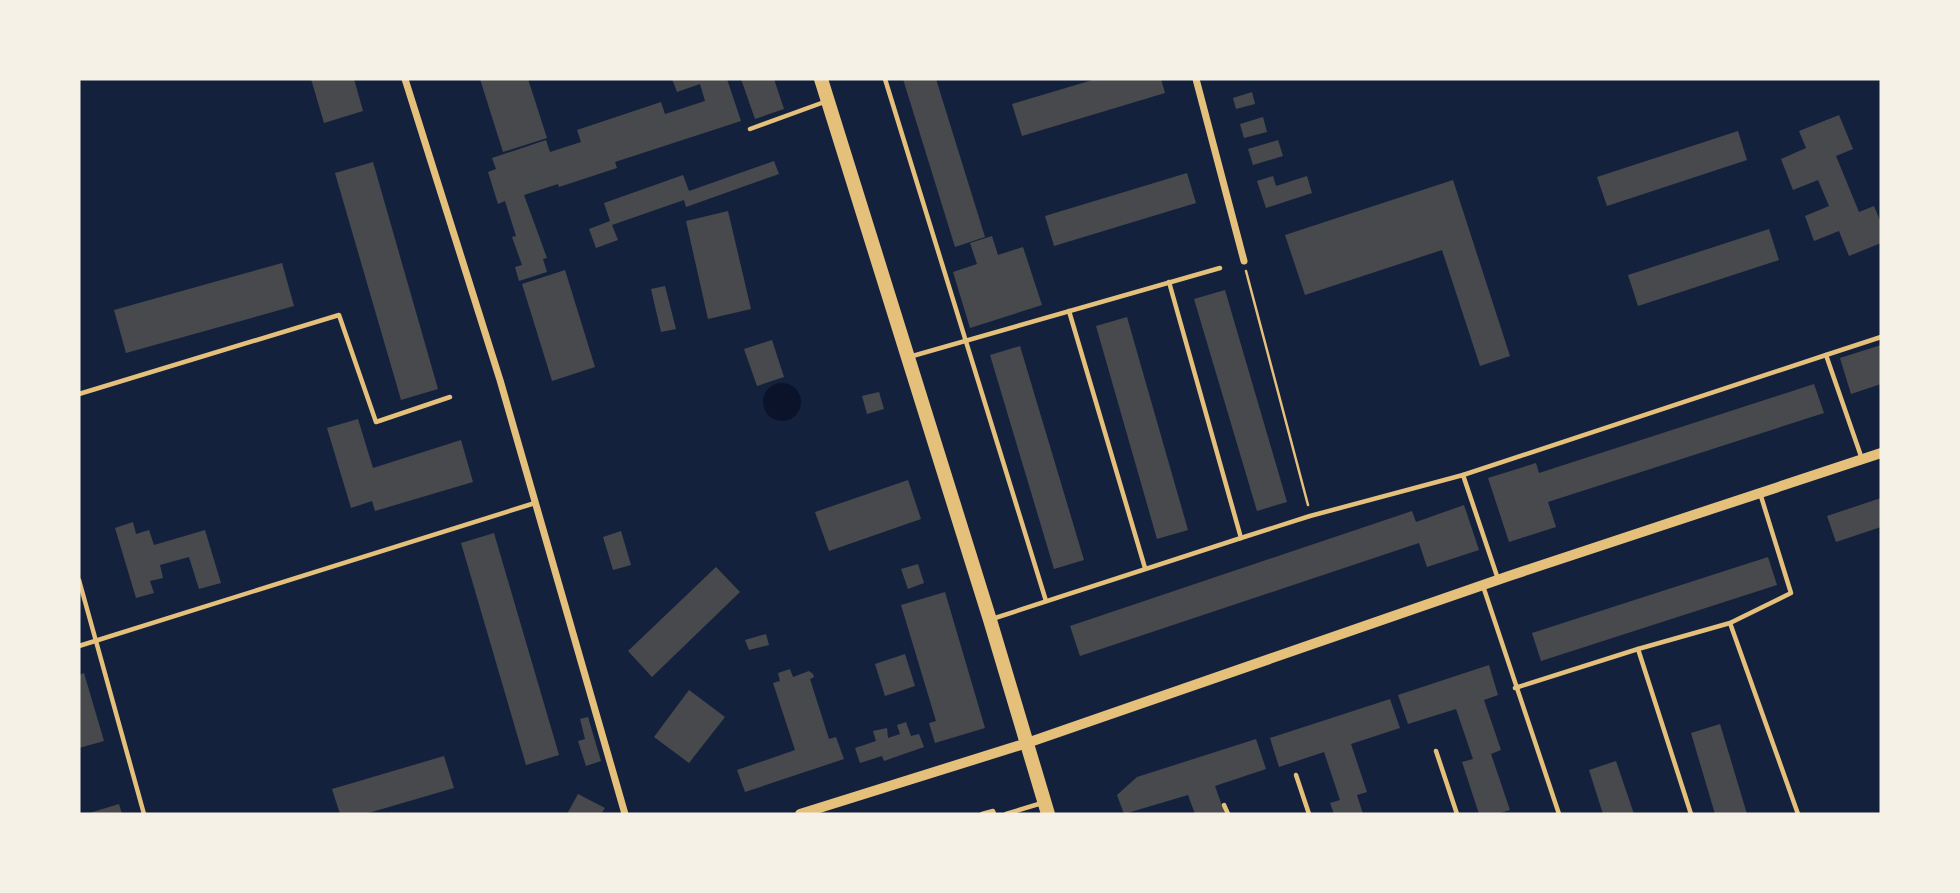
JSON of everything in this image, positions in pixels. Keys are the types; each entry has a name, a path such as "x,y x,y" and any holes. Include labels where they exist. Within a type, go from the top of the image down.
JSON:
{"main road":[{"path":"821,79 1046,808"}],"street":[{"path":"405,79 536,503 625,814"},
{"path":"1196,79 1244,261"},
{"path":"800,814 817,812 1027,743 1483,585 1881,453"}],"lane":[{"path":"885,79 1046,601"},
{"path":"750,129 828,101"},
{"path":"908,358 1220,268"},
{"path":"1169,282 1241,538"},
{"path":"1069,311 1145,568"},
{"path":"79,394 340,314 376,422 450,397"},
{"path":"990,620 1310,516 1462,475 1881,337"},
{"path":"1826,355 1862,459"},
{"path":"1462,475 1498,580"},
{"path":"1515,688 1638,649 1730,624 1791,593 1760,493"},
{"path":"79,646 536,503"},
{"path":"79,580 144,814"},
{"path":"1483,585 1558,813 1550,814"},
{"path":"1730,624 1798,814"},
{"path":"1638,649 1691,814"},
{"path":"1436,751 1457,814"},
{"path":"1296,775 1309,814"},
{"path":"1224,804 1228,814"},
{"path":"1006,814 1046,808"},
{"path":"982,814 993,811 994,814"}],"path":[{"path":"1244,261 1310,516"}],"water":[{"path":"782,383 796,388 801,402 796,416 782,421 768,416 763,402 768,388"}],"building":[{"path":"311,79 354,79 363,111 324,123"},
{"path":"480,79 528,79 547,138 503,152"},
{"path":"672,79 727,79 741,121 615,162 617,168 524,195 547,258 543,259 547,272 519,281 515,267 522,265 512,237 516,236 505,201 498,204 488,172 496,169 492,158 546,140 550,152 581,142 577,130 661,102 665,114 705,101 700,84 677,92"},
{"path":"741,79 774,79 784,109 755,119"},
{"path":"903,79 936,79 985,237 955,247"},
{"path":"1096,79 1161,79 1165,93 1022,136 1012,104"},
{"path":"1252,92 1255,104 1236,109 1233,98"},
{"path":"1839,115 1853,149 1836,156 1859,212 1874,206 1881,223 1881,243 1849,256 1839,231 1814,241 1805,216 1829,206 1818,180 1793,190 1781,159 1806,148 1799,131"},
{"path":"1263,117 1267,132 1244,138 1240,124"},
{"path":"1738,131 1747,160 1607,206 1597,177"},
{"path":"1278,140 1283,156 1253,165 1248,149"},
{"path":"774,161 779,174 686,207 684,200 612,225 618,240 596,248 589,229 610,221 604,203 683,175 689,191"},
{"path":"373,162 438,389 401,400 335,173"},
{"path":"1187,173 1196,203 1054,246 1045,216"},
{"path":"1273,176 1276,186 1307,176 1312,193 1266,208 1257,181"},
{"path":"1453,180 1510,356 1480,366 1442,250 1305,295 1285,235"},
{"path":"728,211 751,309 708,319 686,221"},
{"path":"1769,229 1779,260 1638,306 1628,275"},
{"path":"992,236 998,255 1023,247 1042,305 970,328 953,272 977,264 970,243"},
{"path":"282,263 294,306 126,353 114,310"},
{"path":"565,270 595,367 552,381 522,284"},
{"path":"665,286 676,329 661,332 651,289"},
{"path":"1225,290 1287,502 1257,511 1194,299"},
{"path":"1127,317 1188,530 1157,539 1096,326"},
{"path":"772,340 784,377 757,386 744,349"},
{"path":"1881,345 1881,384 1851,394 1840,358"},
{"path":"1020,346 1084,560 1054,569 990,355"},
{"path":"1814,384 1824,413 1548,502 1556,527 1509,542 1488,478 1536,463 1539,473"},
{"path":"879,392 884,409 867,414 862,396"},
{"path":"358,419 373,468 461,440 473,482 375,511 372,501 351,508 327,428"},
{"path":"908,480 921,519 829,551 815,512"},
{"path":"1881,498 1881,527 1836,542 1827,516"},
{"path":"1464,505 1479,550 1427,567 1419,543 1080,656 1070,626 1412,511 1416,522"},
{"path":"133,522 136,534 149,530 154,545 205,530 221,583 199,589 189,557 160,565 163,578 150,581 154,593 136,598 115,528"},
{"path":"621,531 631,565 613,570 603,537"},
{"path":"494,533 559,755 526,765 461,543"},
{"path":"1768,557 1777,585 1541,661 1532,633"},
{"path":"918,564 924,583 908,589 901,569"},
{"path":"716,567 740,592 652,677 628,651"},
{"path":"945,592 985,728 935,743 929,723 936,721 901,605"},
{"path":"766,634 769,645 749,650 745,640"},
{"path":"905,654 915,686 885,696 875,664"},
{"path":"1489,665 1498,695 1484,700 1501,750 1491,754 1510,810 1497,814 1479,814 1462,762 1473,759 1456,709 1408,724 1398,695"},
{"path":"790,669 793,677 809,671 813,674 814,677 810,679 829,739 836,737 844,759 745,792 737,770 795,750 773,683 780,681 778,673"},
{"path":"84,673 104,741 79,748 79,675"},
{"path":"689,690 725,717 689,763 654,737"},
{"path":"1390,699 1400,728 1351,744 1367,792 1357,795 1363,814 1334,814 1330,803 1340,800 1324,752 1279,767 1270,738"},
{"path":"588,717 601,761 586,766 578,741 585,739 580,719"},
{"path":"906,722 911,736 919,734 924,747 884,761 882,756 860,763 855,748 876,741 873,731 887,728 888,738 900,734 897,725"},
{"path":"1720,724 1747,814 1715,814 1691,733"},
{"path":"1256,739 1266,769 1215,786 1225,814 1195,814 1188,795 1124,814 1117,795 1137,777"},
{"path":"444,756 454,788 365,814 340,814 332,789"},
{"path":"1616,761 1634,814 1603,814 1589,770"},
{"path":"578,794 605,808 601,814 567,814"},
{"path":"119,804 122,814 86,814"}]}
